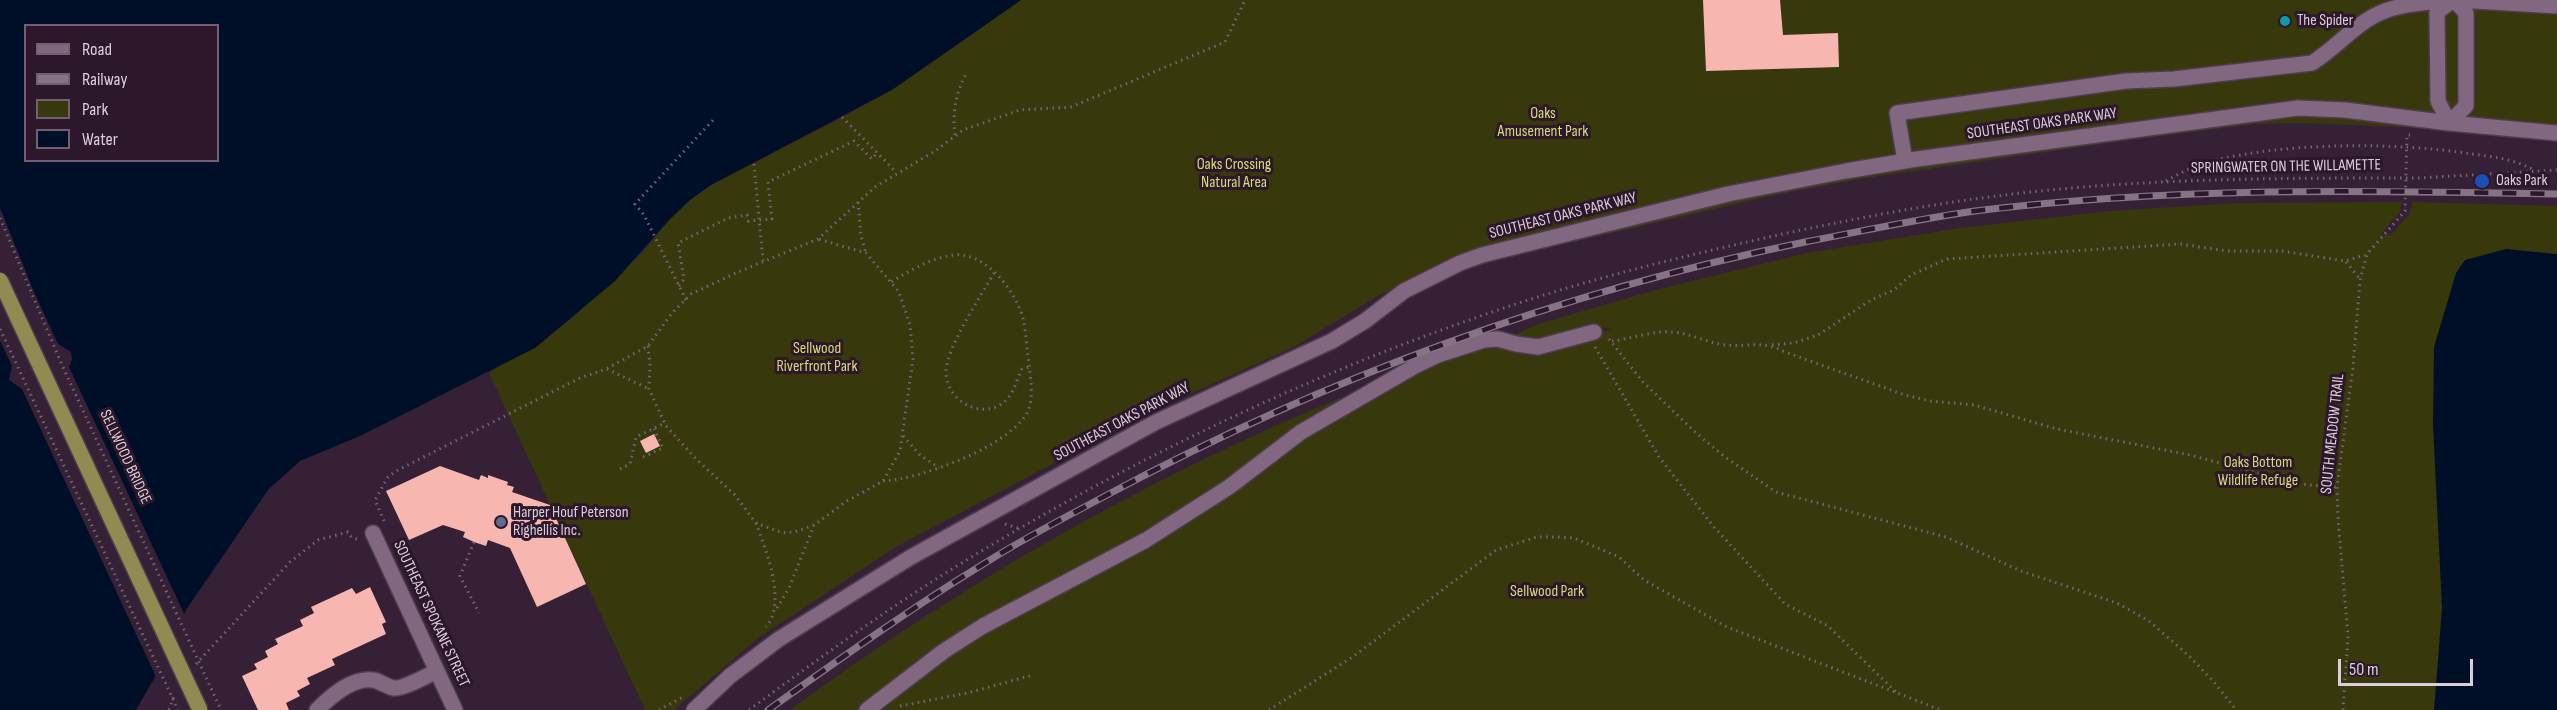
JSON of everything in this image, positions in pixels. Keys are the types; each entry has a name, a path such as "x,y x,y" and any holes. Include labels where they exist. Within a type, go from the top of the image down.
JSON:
{"main road":[{"path":"0,280 200,710"}],"street":[{"path":"1905,161 1897,113 2126,81 2174,79 2312,63 2331,51 2362,24 2380,13 2397,7 2454,0 2557,6"},
{"path":"2454,0 2466,13 2466,106 2449,123 2438,101 2437,12 2454,0"},
{"name":"SOUTHEAST OAKS PARK WAY","path":"694,710 730,676 779,639 911,557 1156,422 1332,341 1365,321 1404,291 1460,263 1499,250 1728,194 1905,161 2298,108 2345,110 2449,123 2557,132"},
{"path":"867,710 954,644 983,626 1146,540 1229,487 1301,432 1415,366 1438,355 1484,340 1498,339 1538,347 1594,332"},
{"name":"SOUTHEAST SPOKANE STREET","path":"373,532 455,710"},
{"path":"317,710 330,697 357,682 369,680 400,688 437,671"}],"path":[{"path":"192,669 221,640 283,569 318,540 348,532 352,538 373,532 375,500 388,477 396,471 580,378 606,369 648,346 672,313 686,300 711,284 818,239 858,202 896,172 935,151 955,135 1020,110 1071,106 1225,42 1245,0"},
{"path":"955,135 954,109 958,92 967,72"},
{"path":"842,117 896,172"},
{"path":"686,300 644,214 635,204 715,118"},
{"path":"679,286 684,279 678,243 728,218 747,215 748,221 772,219 768,182 854,141 872,159 878,153"},
{"name":"SPRINGWATER ON THE WILLAMETTE","path":"2166,182 2196,166 2260,153 2334,147 2408,148 2459,152 2515,161 2534,170"},
{"name":"SOUTH MEADOW TRAIL","path":"2343,710 2348,636 2337,487 2353,368 2360,280 2367,254 2405,212 2408,148"},
{"path":"754,164 763,261"},
{"name":"SPRINGWATER ON THE WILLAMETTE","path":"2137,183 2274,178 2418,178 2534,170 2557,171"},
{"path":"858,202 861,236 866,253 891,282 905,306 913,342 910,383 902,435 896,461 883,481"},
{"name":"SELLWOOD BRIDGE","path":"0,218 17,263 62,364 221,710"},
{"path":"818,239 866,253"},
{"path":"1612,341 1642,337 1658,332 1672,332 1717,344 1794,343 1818,335 1871,300 1894,290 1911,275 1947,260 2180,244 2228,251 2282,251 2345,261 2367,254"},
{"path":"756,523 786,533 814,525 847,501 883,481 907,479 962,460 1008,432 1026,414 1031,393 1022,315 1010,292 994,273 982,262 956,255 920,265 891,282"},
{"path":"2345,261 2360,280"},
{"path":"994,273 950,356 946,370 948,385 952,395 968,407 990,408 1008,398 1022,369 1029,367"},
{"path":"0,329 178,710"},
{"path":"1594,332 1612,341 1642,381 1695,432 1725,457 1776,492 1946,537 2021,571 2117,603 2149,621 2188,655 2214,682 2236,710"},
{"path":"1594,332 1600,357 1659,457 1713,526 1785,604 1828,626 1900,695"},
{"path":"1772,345 1785,352 1905,395 1930,401 1974,405 2057,429 2190,455 2298,484 2337,487"},
{"path":"648,346 649,389 665,423 682,445 735,495 756,523 768,561 776,609"},
{"path":"606,369 649,389"},
{"path":"620,469 630,464 636,437 665,423"},
{"path":"643,457 663,448 654,429"},
{"path":"902,435 920,455 939,468"},
{"path":"764,629 789,588 814,525"},
{"path":"1269,710 1352,658 1496,550 1537,537 1574,538 1599,547 1619,557 1644,580 1659,590 1726,627 1941,710"},
{"path":"474,542 460,576 479,613"},
{"path":"890,707 967,693 1033,675"},
{"path":"169,710 176,690"},
{"path":"658,710 689,694"}],"green space":[{"path":"1021,0 2557,0 2557,138 2403,127 2303,123 2255,124 2130,140 1866,178 1775,195 1517,255 1381,294 1292,348 1152,411 896,547 757,639 674,710 645,710 489,373 516,356 535,348 574,316 642,253 669,220 690,200 711,185 845,116 928,65"},
{"name":"Oaks Bottom Wildlife Refuge","path":"2401,202 2400,212 2381,234 2391,235 2409,214 2413,202 2557,206 2557,710 790,710 921,619 1058,536 1199,462 1272,428 1345,396 1346,399 1300,425 1242,468 1434,362 1498,345 1527,355 1611,329 1596,326 1540,340 1512,336 1538,324 1659,289 1807,253 1960,228 2109,211 2238,203"}],"water":[{"path":"0,0 1021,0 892,90 711,185 690,200 669,220 615,281 535,348 360,436 300,461 268,490 186,610 163,663 136,710 0,710"},
{"path":"2506,249 2557,254 2557,710 2434,710 2442,608 2433,426 2434,347 2456,273 2465,260"}],"pier":[{"path":"0,208 58,344 71,352 72,360 69,367 186,618 157,679 22,389 9,380 12,366 0,341"}],"building":[{"path":"1703,0 1780,0 1783,35 1838,33 1839,67 1706,71"},
{"path":"654,434 660,446 646,453 640,441"},
{"path":"440,466 479,480 481,475 488,478 488,475 508,482 507,485 514,487 512,492 550,505 586,584 537,607 510,548 488,540 486,546 474,542 463,537 465,532 443,525 409,540 386,491"},
{"path":"370,587 386,622 382,624 386,634 332,659 335,665 307,678 310,684 297,691 300,696 286,703 289,710 258,710 242,676 257,669 254,664 268,657 265,651 278,644 275,639 303,626 300,620 314,613 311,607 352,588 356,594"}],"railway":[{"path":"768,710 906,614 1004,551 1190,452 1360,376 1447,343 1624,286 1714,262 1869,229 1975,211 2048,203 2266,192 2557,194"}],"place":[{"name":"The Spider","path":"2285,21"},
{"name":"Oaks Park","path":"2482,181"},
{"name":"Harper Houf Peterson Righellis Inc.","path":"501,522"}],"park label":[{"name":"Oaks Amusement Park","path":"1543,123"},
{"name":"Oaks Crossing Natural Area","path":"1234,174"},
{"name":"Sellwood Riverfront Park","path":"817,358"},
{"name":"Sellwood Park","path":"1547,592"}]}
